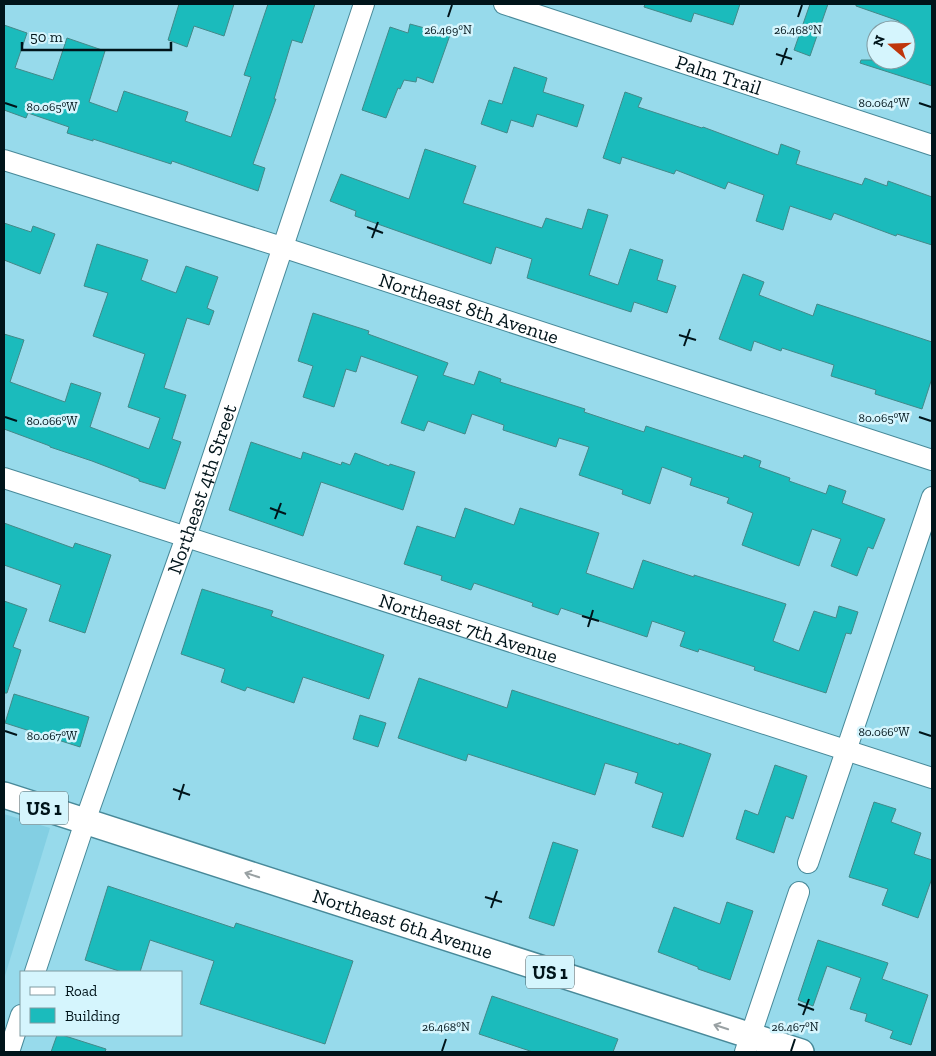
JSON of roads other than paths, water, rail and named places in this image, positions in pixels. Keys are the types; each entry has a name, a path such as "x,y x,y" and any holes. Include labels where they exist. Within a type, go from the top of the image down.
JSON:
{"main road":[{"name":"Northeast 6th Avenue","path":"4,795 748,1044 801,1052"}],"street":[{"name":"Northeast 4th Street","path":"35,971 85,821 186,537 364,4"},
{"name":"Palm Trail","path":"504,4 932,145"},
{"name":"Northeast 8th Avenue","path":"4,160 282,247 932,460"},
{"name":"Northeast 7th Avenue","path":"4,478 932,778"},
{"path":"808,863 932,496"},
{"path":"748,1044 799,892"},
{"path":"9,1052 20,1018"}]}
